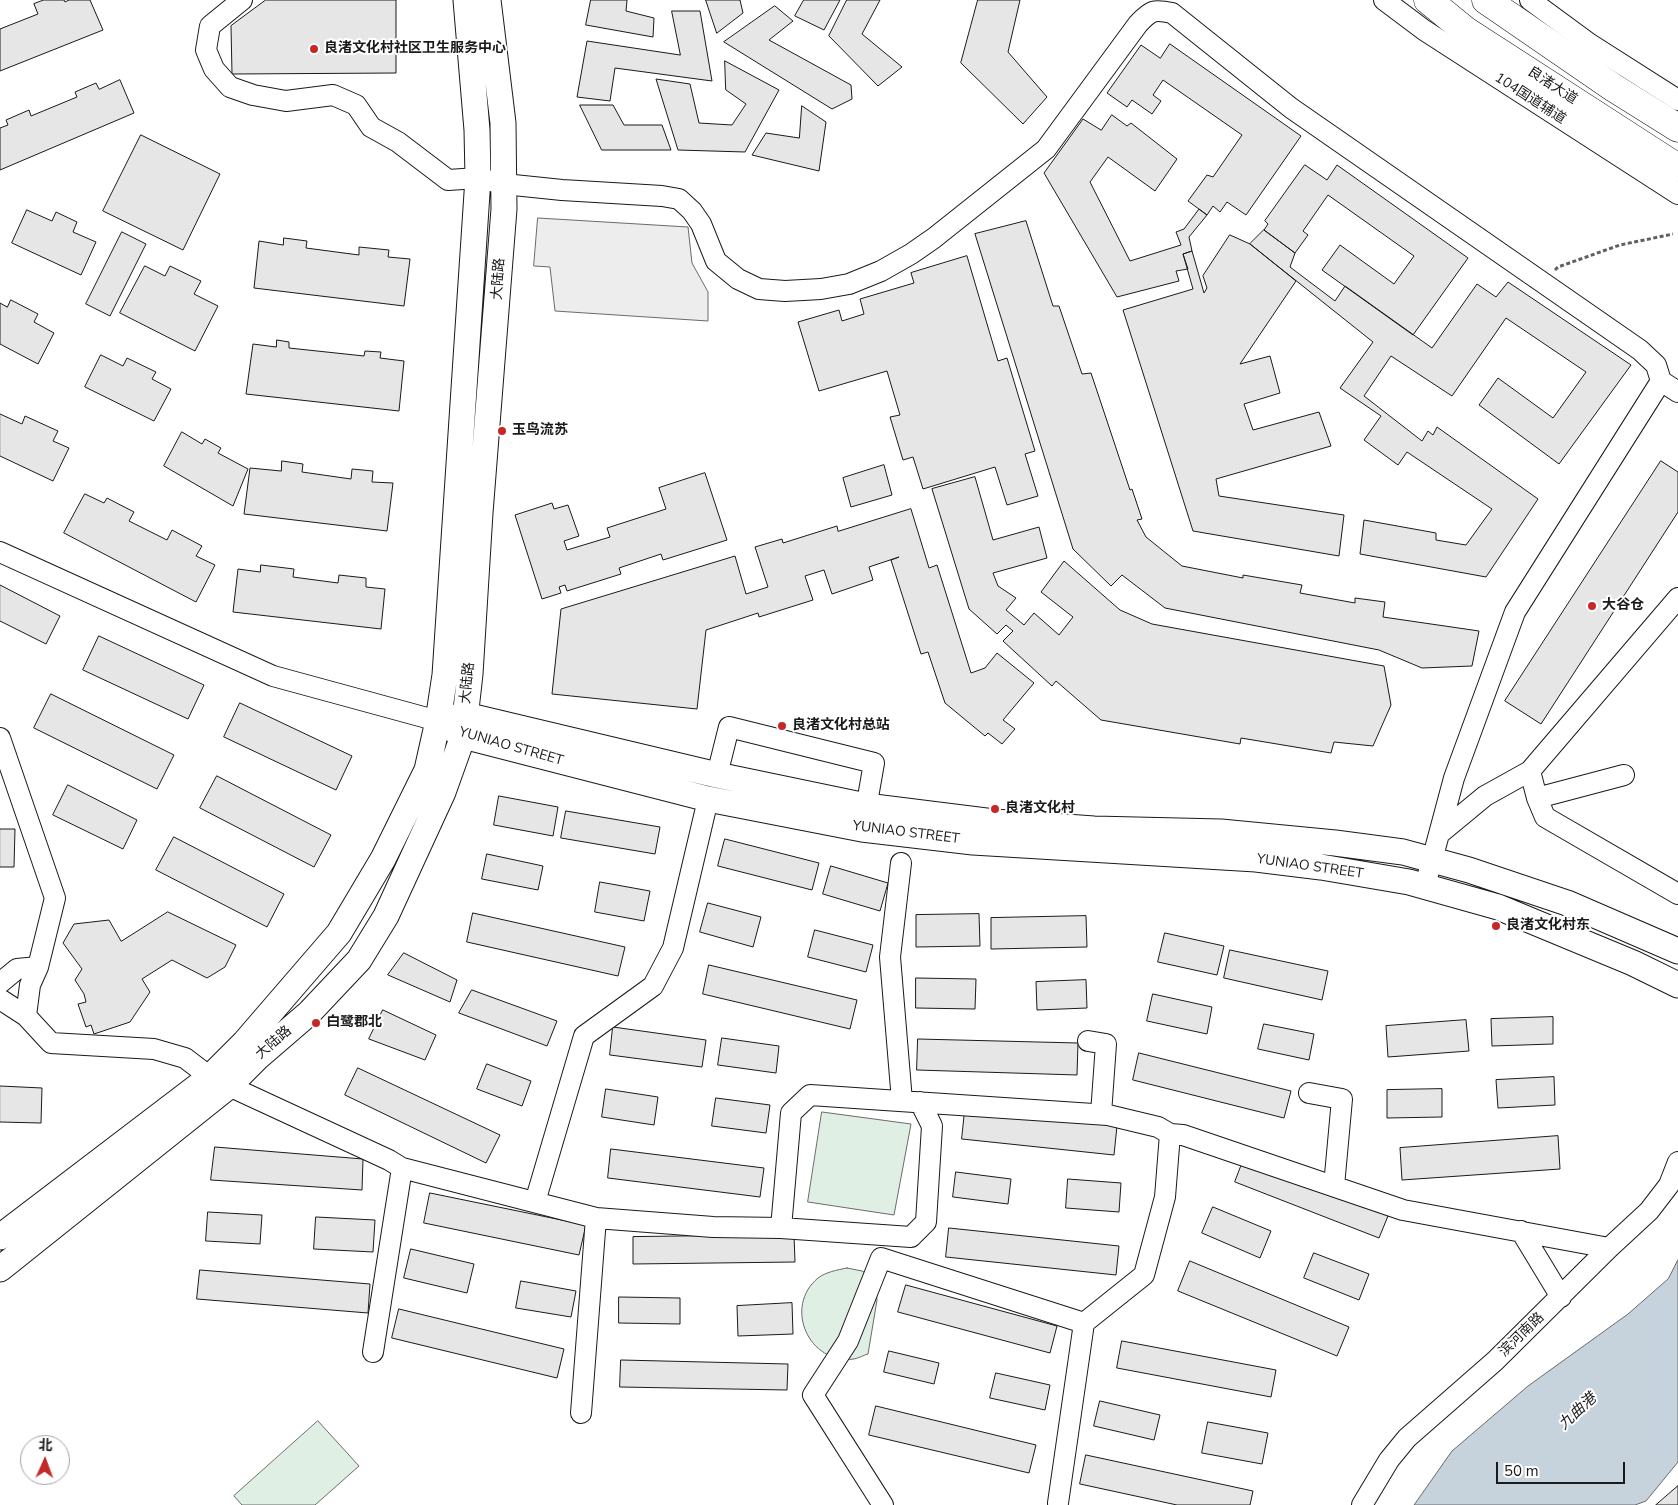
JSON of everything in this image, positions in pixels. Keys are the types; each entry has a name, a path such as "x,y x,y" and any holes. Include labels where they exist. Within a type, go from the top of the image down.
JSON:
{"highway":[{"name":"良渚大道","path":"1428,0 1466,31 1678,168"},
{"path":"1486,0 1614,88 1678,128"}],"main road":[{"name":"大陆路","path":"0,1269 219,1082 245,1042 339,933 382,860 427,770 438,721 445,675 478,178 477,130 466,0"},
{"name":"大陆路","path":"0,1237 219,1082 258,1058 309,1013 359,960 386,916 439,801 464,725 470,674 480,513 504,210 503,123 488,0"},
{"name":"YUNIAO STREET","path":"438,721 717,774 864,817 973,842 1256,859 1321,867 1409,882 1498,907 1633,963 1678,985"},
{"name":"YUNIAO STREET","path":"464,725 708,799 864,817 994,822 1094,829 1221,832 1335,842 1403,852 1433,859 1567,902 1678,951"}],"street":[{"path":"242,0 210,26 206,50 214,69 230,87 253,95 286,101 333,96 356,105 371,127 398,142 448,180 478,178 504,184 562,190 662,196 679,199 692,211 701,224 716,261 738,279 759,289 786,291 821,289 849,284 881,271 911,254 1046,149 1148,13 1159,10 1172,13 1290,108 1640,350 1656,365 1661,381 1678,392"},
{"name":"104国道辅道","path":"1384,0 1424,30 1678,194"},
{"path":"1530,0 1590,44 1678,100"},
{"path":"1425,886 1454,778 1515,612 1661,381"},
{"path":"0,552 273,676 438,721"},
{"path":"1440,834 1485,796 1530,770 1678,598"},
{"path":"717,774 729,727 874,763 864,817"},
{"path":"0,738 55,898 38,967 30,985 26,1016"},
{"path":"1530,770 1537,798 1545,817 1678,894"},
{"path":"1537,798 1624,775"},
{"path":"535,1202 584,1036 653,986 673,948 705,812"},
{"path":"0,999 26,1016 52,1043 154,1049 185,1058 219,1082 389,1160 402,1168 596,1218 713,1227 781,1228 911,1236 926,1222 932,1126 911,1102 890,957 901,863"},
{"path":"0,984 17,969 38,967"},
{"path":"1088,1042 1106,1044 1100,1114"},
{"path":"1309,1093 1342,1099 1334,1186"},
{"path":"781,1228 791,1113 810,1095 1100,1114 1158,1127 1170,1134 1183,1134 1403,1210 1610,1248"},
{"path":"1058,1503 1084,1323 1144,1275 1166,1197 1170,1134"},
{"name":"滨河南路","path":"1362,1505 1389,1460 1407,1438 1495,1361 1649,1211 1669,1185 1678,1162"},
{"path":"373,1352 402,1168"},
{"path":"581,1413 596,1218"},
{"path":"1521,1231 1561,1297"},
{"path":"883,1505 812,1395 848,1341 882,1258 1084,1323"}],"path":[{"path":"1544,283 1558,267 1620,245 1674,234"}],"green space":[{"path":"822,1112 911,1124 894,1215 808,1202"},
{"path":"847,1268 862,1271 875,1278 877,1300 868,1354 854,1359 838,1358 824,1353 814,1344 806,1332 802,1318 803,1304 808,1290 818,1278 836,1270"},
{"path":"318,1421 359,1466 315,1505 242,1505 234,1496"}],"shaded area":[{"path":"538,218 688,227 692,263 708,292 708,321 555,311 550,267 534,266"}],"water":[{"name":"九曲港","path":"1678,1260 1678,1462 1646,1501 1635,1505 1414,1505 1452,1451 1528,1386 1628,1314 1668,1279"}],"building":[{"path":"44,0 64,0 65,2 69,0 90,0 103,30 0,71 0,29 38,14 34,4"},
{"name":"良渚文化村社区卫生服务中心","path":"266,0 396,0 396,73 232,74 231,26"},
{"path":"591,0 627,0 626,11 654,18 653,37 586,25"},
{"path":"706,0 740,0 743,13 717,33"},
{"path":"804,0 840,0 824,30 795,16"},
{"path":"847,0 880,0 862,34 902,67 878,86 829,36"},
{"path":"978,0 1020,0 1008,52 1047,97 1023,124 961,63"},
{"path":"775,6 793,21 769,40 851,85 852,99 832,109 724,42"},
{"path":"672,11 700,11 712,81 615,68 610,101 577,97 587,41 680,55"},
{"path":"1170,44 1301,136 1246,215 1227,202 1220,212 1213,206 1207,215 1188,201 1207,175 1213,177 1242,135 1163,80 1153,95 1161,101 1152,114 1132,100 1127,107 1107,93 1141,45 1160,58"},
{"path":"725,61 779,90 745,152 678,150 656,79 690,84 699,123 732,125 746,104 726,90"},
{"path":"120,80 134,113 0,170 0,128 8,125 6,120 29,110 31,116 77,97 75,92 96,83 99,89"},
{"path":"580,105 613,105 624,125 662,125 671,150 602,150"},
{"path":"802,106 826,122 819,171 752,155 766,133 799,138"},
{"path":"1112,115 1127,126 1131,123 1177,159 1155,191 1108,157 1090,182 1130,261 1181,245 1176,232 1184,229 1199,209 1207,215 1189,237 1192,251 1183,254 1188,269 1176,271 1179,281 1117,297 1044,173 1083,119 1101,130"},
{"path":"141,135 220,174 183,250 103,211"},
{"path":"1305,165 1327,180 1337,165 1468,258 1413,335 1322,270 1340,245 1394,284 1414,256 1328,195 1303,231 1308,235 1295,253 1264,230 1268,224 1265,221"},
{"path":"27,210 52,221 56,212 77,222 73,232 96,242 81,275 12,243"},
{"path":"1026,221 1053,306 1059,306 1082,374 1091,373 1130,490 1132,489 1142,519 1137,520 1146,537 1182,566 1243,578 1243,575 1302,585 1300,593 1355,603 1355,598 1385,602 1383,617 1479,631 1472,666 1422,668 1379,650 1165,608 1122,575 1111,586 1073,549 975,234"},
{"path":"1264,230 1295,253 1290,267 1335,301 1345,286 1432,348 1477,284 1496,297 1508,282 1631,365 1559,464 1479,405 1498,378 1553,418 1586,372 1506,318 1452,396 1391,356 1364,396 1422,441 1428,431 1433,435 1437,427 1538,499 1486,577 1360,554 1364,520 1436,533 1436,540 1466,545 1492,509 1407,452 1398,465 1364,440 1381,416 1340,388 1373,342 1250,244"},
{"path":"122,232 146,244 110,316 86,304"},
{"path":"1230,235 1250,244 1296,281 1240,364 1270,356 1280,393 1244,404 1253,430 1319,412 1331,446 1216,479 1219,496 1344,515 1339,556 1193,531 1123,310 1193,289 1183,254 1192,251 1204,293 1207,288 1203,276"},
{"path":"284,238 307,241 306,248 359,255 359,247 389,250 388,257 410,259 404,306 254,288 259,241 283,245"},
{"path":"967,256 998,361 1007,358 1035,451 1025,454 1038,496 1007,505 995,467 923,489 913,457 903,460 890,417 900,415 887,371 819,391 798,322 839,310 842,321 864,314 860,299 914,283 911,273"},
{"path":"145,266 165,276 170,266 201,281 194,294 218,306 195,351 120,313"},
{"path":"11,300 38,314 34,322 54,333 38,364 0,344 0,303 7,307"},
{"path":"277,340 289,342 289,348 364,356 365,351 381,352 380,358 404,361 399,411 246,394 253,344 276,347"},
{"path":"101,355 123,366 127,358 156,372 152,379 171,389 154,421 85,387"},
{"path":"0,414 22,424 25,416 58,431 53,441 69,448 53,481 0,456"},
{"path":"182,432 202,444 205,439 221,448 218,453 248,469 233,506 164,466"},
{"path":"282,461 303,464 302,472 351,479 352,469 373,471 372,482 393,483 387,531 244,514 250,468 281,471"},
{"name":"大谷仓","path":"1661,461 1678,472 1678,512 1541,724 1505,701"},
{"path":"884,465 892,495 851,507 843,478"},
{"path":"705,473 727,540 663,560 661,554 619,568 621,574 567,591 565,585 559,587 561,593 542,599 515,515 552,503 554,509 568,505 579,536 564,541 567,550 610,537 607,528 666,509 659,488"},
{"path":"975,477 993,540 1039,527 1047,558 993,573 998,586 1016,598 1006,610 1024,625 1034,613 1059,635 1073,617 1041,592 1064,561 1120,610 1152,624 1384,666 1391,705 1373,746 1334,742 1331,753 1241,738 1240,744 1101,720 1056,681 1052,686 1003,641 1013,631 1006,625 997,634 969,609 932,489"},
{"path":"85,494 104,503 107,498 134,512 129,521 167,540 172,530 202,546 196,556 215,565 196,602 64,533"},
{"path":"911,509 929,568 937,565 971,673 985,668 997,653 1034,683 1003,720 1015,729 1002,744 988,733 985,736 945,703 928,652 921,654 891,560 899,557 869,567 873,580 832,594 824,570 805,576 813,600 759,617 758,613 706,630 697,709 552,694 561,609 735,556 746,594 768,587 755,547 782,539 783,543 837,526 838,531"},
{"path":"261,565 294,569 293,577 338,583 339,575 366,578 366,587 385,589 381,629 233,612 238,569 260,572"},
{"path":"0,585 60,616 46,644 0,621"},
{"path":"99,636 204,685 188,719 83,670"},
{"path":"51,694 174,755 157,789 34,728"},
{"path":"240,703 352,756 336,790 224,737"},
{"path":"217,776 331,835 314,867 200,808"},
{"path":"68,785 137,820 123,849 53,815"},
{"path":"499,796 558,807 553,836 494,825"},
{"path":"566,811 660,827 655,854 561,838"},
{"path":"0,829 15,829 14,867 0,867"},
{"path":"174,837 284,894 267,927 156,870"},
{"path":"725,839 819,863 812,890 718,866"},
{"path":"487,854 543,866 538,890 482,879"},
{"path":"831,866 888,883 880,911 823,894"},
{"path":"600,882 650,891 644,921 595,912"},
{"path":"708,903 761,917 753,947 700,932"},
{"path":"168,912 236,945 225,967 207,978 172,960 142,979 150,992 130,1022 94,1034 91,1025 86,1027 78,1004 86,1002 84,994 75,980 82,969 63,943 74,924 109,920 121,941"},
{"path":"473,913 625,947 618,976 467,942"},
{"path":"979,914 980,946 916,947 916,915"},
{"path":"1086,916 1087,947 991,949 991,918"},
{"path":"815,930 873,945 866,972 808,957"},
{"path":"1165,933 1224,946 1217,975 1158,962"},
{"path":"1230,950 1328,971 1322,1000 1224,978"},
{"path":"404,953 457,980 450,1002 388,975"},
{"path":"709,965 857,1000 850,1029 703,994"},
{"path":"916,978 976,979 975,1009 916,1008"},
{"path":"1086,980 1087,1008 1037,1010 1036,982"},
{"path":"472,990 557,1021 547,1046 459,1013"},
{"path":"1153,994 1212,1007 1207,1034 1147,1021"},
{"path":"383,1010 436,1035 425,1060 369,1039"},
{"path":"1553,1017 1553,1044 1492,1046 1491,1019"},
{"path":"1466,1020 1469,1051 1388,1057 1386,1026"},
{"path":"1264,1024 1314,1034 1309,1060 1258,1049"},
{"path":"613,1027 706,1040 702,1067 610,1055"},
{"path":"722,1038 779,1046 776,1073 718,1065"},
{"path":"918,1039 1078,1043 1077,1075 917,1070"},
{"path":"1139,1053 1291,1091 1284,1118 1133,1080"},
{"path":"487,1064 531,1081 522,1106 477,1089"},
{"path":"358,1068 500,1135 486,1163 345,1095"},
{"path":"1554,1077 1555,1105 1498,1108 1496,1080"},
{"path":"0,1086 42,1088 41,1123 0,1122"},
{"path":"606,1089 658,1097 654,1125 602,1117"},
{"path":"1442,1089 1442,1117 1387,1118 1387,1090"},
{"path":"716,1098 770,1105 766,1133 712,1126"},
{"path":"965,1110 1117,1126 1114,1155 962,1139"},
{"path":"1558,1136 1560,1169 1402,1180 1400,1148"},
{"path":"215,1147 363,1159 362,1190 211,1180"},
{"path":"611,1149 764,1168 760,1197 608,1178"},
{"path":"1245,1156 1390,1211 1379,1238 1235,1182"},
{"path":"956,1172 1011,1179 1008,1204 953,1197"},
{"path":"1068,1179 1121,1183 1119,1212 1066,1208"},
{"path":"430,1193 586,1225 579,1255 424,1223"},
{"path":"1213,1207 1271,1231 1260,1258 1202,1233"},
{"path":"208,1212 262,1215 260,1244 206,1241"},
{"path":"316,1217 375,1220 373,1252 314,1249"},
{"path":"949,1228 1119,1246 1116,1275 946,1257"},
{"path":"794,1235 795,1262 633,1264 633,1237"},
{"path":"411,1249 474,1264 467,1293 404,1278"},
{"path":"1314,1253 1369,1274 1359,1300 1304,1278"},
{"path":"1190,1261 1349,1327 1337,1356 1178,1291"},
{"path":"200,1270 370,1284 368,1313 197,1299"},
{"path":"521,1281 576,1291 571,1317 516,1308"},
{"path":"906,1285 1057,1326 1050,1353 898,1312"},
{"path":"619,1297 680,1298 680,1324 619,1323"},
{"path":"792,1303 793,1334 738,1336 737,1306"},
{"path":"399,1309 564,1349 557,1378 392,1338"},
{"path":"1122,1341 1276,1370 1271,1397 1117,1368"},
{"path":"889,1351 939,1363 934,1384 884,1372"},
{"path":"621,1360 788,1364 787,1390 620,1387"},
{"path":"996,1373 1050,1385 1045,1410 990,1398"},
{"path":"1100,1401 1160,1415 1154,1440 1094,1426"},
{"path":"876,1406 1036,1445 1029,1473 869,1435"},
{"path":"1208,1422 1268,1433 1262,1464 1202,1453"},
{"path":"1086,1455 1253,1491 1250,1505 1177,1505 1080,1484"},
{"path":"1678,1486 1678,1505 1656,1505"}],"place":[{"name":"良渚文化村社区卫生服务中心","path":"314,49"},
{"name":"玉鸟流苏","path":"502,431"},
{"name":"大谷仓","path":"1592,606"},
{"name":"良渚文化村总站","path":"782,726"},
{"name":"良渚文化村","path":"995,809"},
{"name":"良渚文化村东","path":"1496,926"},
{"name":"白鹭郡北","path":"316,1023"}]}
